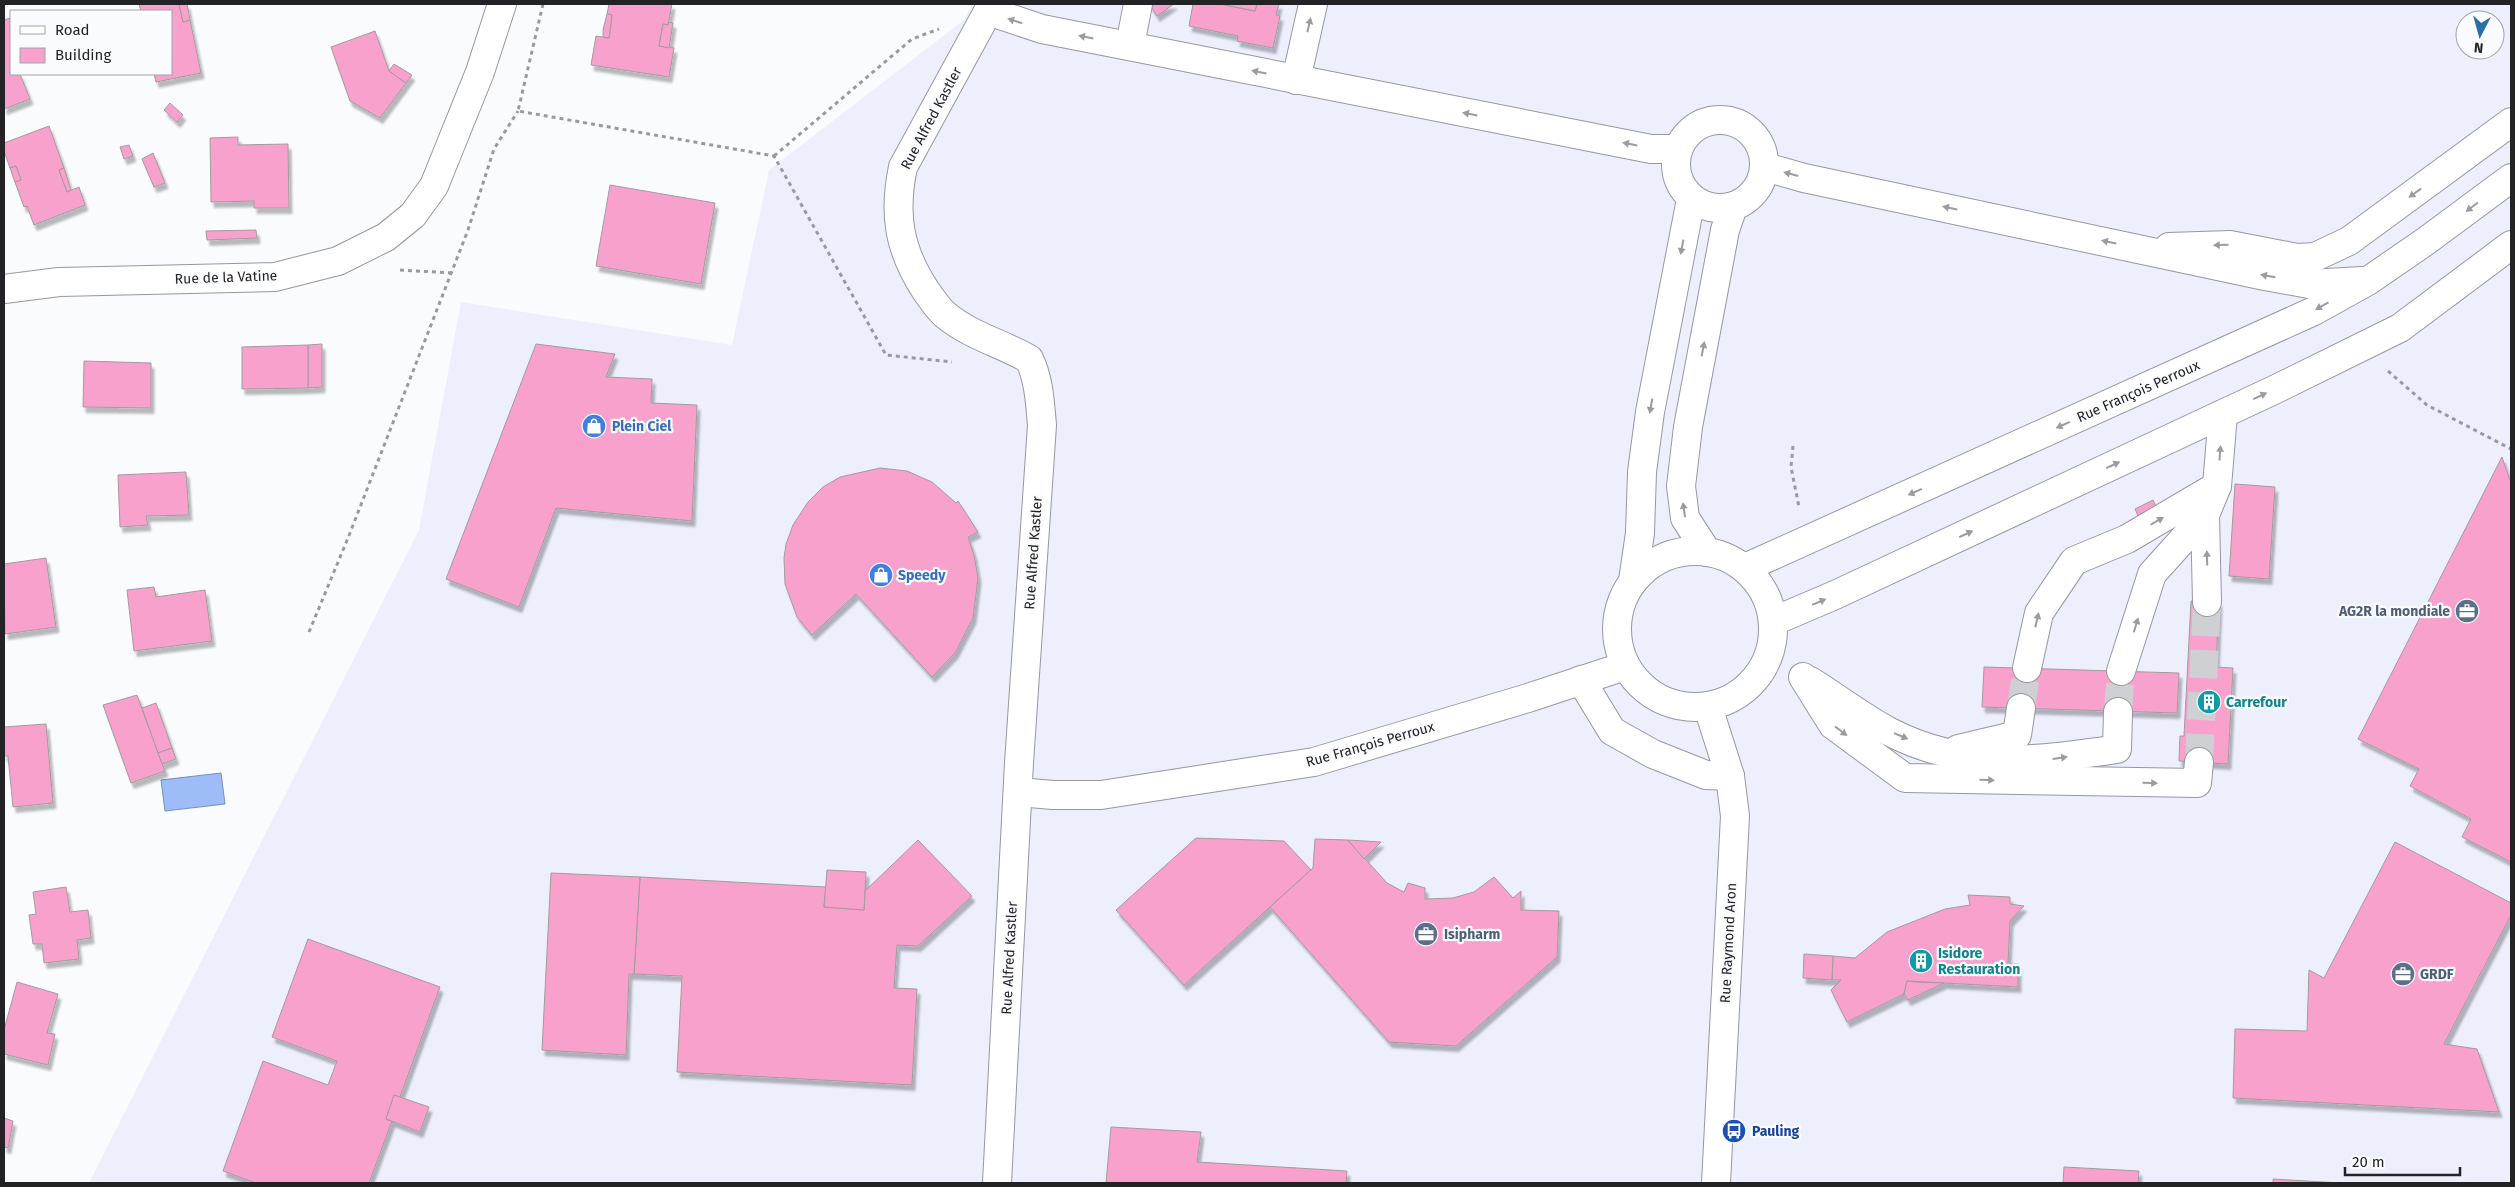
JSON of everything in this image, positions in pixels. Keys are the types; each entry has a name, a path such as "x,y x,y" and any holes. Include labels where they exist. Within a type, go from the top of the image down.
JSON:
{"street":[{"name":"Rue de la Vatine","path":"4,289 59,282 275,277 338,261 386,237 413,215 434,186 480,72 502,4"},
{"path":"1130,46 1138,4"},
{"path":"1296,80 1313,4"},
{"path":"990,8 1042,29 1651,149 1678,149"},
{"name":"Rue Alfred Kastler","path":"990,8 903,167 898,190 897,217 903,242 914,271 947,317 1029,359 1035,370 1042,425 1018,792 997,1183"},
{"path":"1724,120 1738,124 1750,131 1764,154 1764,167 1762,181 1755,192 1745,201 1733,207 1718,209 1704,207 1691,199 1682,189 1677,176 1675,162 1678,149 1685,136 1696,126 1710,121 1724,120"},
{"path":"2140,249 2230,245 2297,258 2315,257 2349,241 2511,122"},
{"path":"1764,167 1804,178 2140,249 2193,262 2309,284 2368,281"},
{"name":"Rue François Perroux","path":"1745,568 2314,311 2368,281 2511,178"},
{"path":"1633,581 1640,533 1642,472 1650,412 1691,199"},
{"path":"1707,552 1685,518 1681,486 1688,427 1725,230 1733,207"},
{"path":"1774,621 1835,595 2223,414 2400,328 2511,245"},
{"path":"2121,672 2152,574 2205,515 2217,486 2223,414"},
{"path":"2027,668 2038,613 2074,561 2127,538 2217,486"},
{"path":"2205,515 2207,602"},
{"path":"1689,551 1707,552 1745,568 1763,589 1774,621 1772,650 1767,662 1752,684 1729,701 1708,707 1687,707 1667,703 1645,690 1625,666 1618,642 1617,618 1622,600 1633,581 1645,569 1661,558 1689,551"},
{"path":"1767,662 1804,676 1890,732 1942,753 2006,761 2024,761 2117,749 2118,712"},
{"name":"Rue François Perroux","path":"1018,792 1101,795 1314,762 1528,698 1625,666"},
{"path":"1804,676 1834,725 1905,778 2198,783 2199,762"},
{"path":"1581,680 1612,731 1653,754 1706,775 1730,776"},
{"name":"Rue Raymond Aron","path":"1708,707 1730,776 1735,816 1716,1183"},
{"path":"1942,753 2017,735 2020,708"}],"path":[{"path":"309,632 352,529 468,230 494,149 518,112 543,4"},
{"path":"774,156 912,39 941,29 970,44"},
{"path":"518,112 774,156"},
{"path":"774,156 886,355 955,362"},
{"path":"2385,369 2427,405 2511,449"},
{"path":"1793,446 1791,467 1800,511"}],"shaded area":[{"path":"972,4 2511,4 2511,1183 89,1183 419,530 461,302 732,345 769,170 964,20"}],"water":[{"path":"221,773 225,804 165,811 161,780"}],"building":[{"path":"139,4 179,4 183,22 190,20 201,73 156,82 154,75 172,75 172,10 141,10"},
{"path":"179,4 187,4 190,20 183,22"},
{"path":"609,4 672,4 668,25 663,24 659,46 674,48 669,77 591,65 596,36 609,38 612,15 607,14"},
{"path":"1149,4 1174,4 1157,16"},
{"path":"1193,4 1220,4 1255,11 1257,4 1279,4 1276,15 1280,16 1273,48 1237,41 1238,36 1189,26"},
{"path":"1220,4 1257,4 1255,11"},
{"path":"607,14 612,15 609,38 603,37"},
{"path":"10,18 10,75 20,75 30,99 4,109 4,20"},
{"path":"669,22 673,23 669,48 659,46 663,24 668,25"},
{"path":"375,31 389,71 406,83 380,118 350,101 331,47"},
{"path":"394,64 412,75 406,83 389,71"},
{"path":"170,103 183,115 177,122 164,110"},
{"path":"49,126 64,168 59,170 67,192 79,187 85,205 34,225 27,206 24,207 15,182 21,180 16,166 10,168 4,151 4,143"},
{"path":"238,137 238,145 288,144 289,208 254,208 254,201 211,202 210,138"},
{"path":"129,145 133,156 124,159 120,147"},
{"path":"153,153 165,183 154,187 142,159"},
{"path":"16,166 21,180 15,182 10,168"},
{"path":"64,168 71,190 67,192 59,170"},
{"path":"610,185 715,203 701,284 596,266"},
{"path":"256,230 257,238 207,240 206,231"},
{"path":"322,344 322,387 308,388 308,345"},
{"path":"536,344 615,354 606,377 652,379 651,403 697,405 692,521 556,508 519,607 446,579"},
{"path":"308,345 308,388 242,389 242,347"},
{"path":"84,361 151,363 151,408 83,407"},
{"name":"AG2R la mondiale","path":"2502,457 2511,483 2511,862 2462,837 2471,819 2410,786 2419,769 2358,739"},
{"name":"Speedy","path":"880,468 907,471 932,482 956,503 958,501 978,532 968,537 974,555 978,578 973,618 955,653 932,677 856,594 812,635 797,617 785,584 784,558 786,544 793,525 808,502 823,487 840,477"},
{"path":"186,472 189,515 146,516 148,525 120,527 118,475"},
{"path":"2235,484 2275,487 2269,579 2229,576"},
{"path":"2153,500 2159,513 2141,522 2135,509"},
{"path":"46,558 56,627 5,634 4,564"},
{"path":"154,587 156,597 205,590 212,641 134,651 127,590"},
{"name":"Carrefour","path":"2191,601 2219,602 2216,667 2233,668 2228,764 2179,761 2180,736 2184,736"},
{"path":"1984,667 2179,673 2177,713 1982,707"},
{"path":"137,695 165,771 131,783 103,705"},
{"path":"156,703 172,748 158,753 142,708"},
{"path":"46,724 53,803 13,807 8,756 4,756 4,727"},
{"path":"172,748 176,759 162,764 158,753"},
{"path":"1196,838 1284,841 1311,870 1184,985 1116,910"},
{"name":"Isipharm","path":"1315,839 1348,840 1387,883 1404,892 1408,883 1425,888 1425,899 1453,898 1474,892 1494,877 1513,898 1521,891 1521,910 1559,911 1557,957 1456,1046 1389,1042 1270,907 1313,868"},
{"path":"918,840 972,896 918,946 897,945 894,988 917,989 912,1085 677,1072 682,976 634,974 640,877 826,887 824,907 864,910 865,891"},
{"path":"1348,840 1381,842 1364,859"},
{"name":"GRDF","path":"2395,842 2511,903 2511,915 2444,1044 2477,1049 2499,1112 2233,1098 2235,1029 2307,1031 2309,970 2324,978"},
{"path":"827,870 866,872 864,910 824,907"},
{"path":"551,873 640,877 634,974 629,974 626,1055 542,1050"},
{"path":"66,887 70,912 88,910 91,938 77,940 79,959 44,963 42,944 33,944 29,915 36,914 33,892"},
{"name":"Isidore Restauration","path":"1968,895 2010,897 2010,904 2024,906 2010,921 2008,964 2018,964 2018,987 1907,981 1904,994 1847,1022 1831,990 1841,980 1832,980 1833,956 1855,958 1887,932 1945,909 1970,905"},
{"path":"308,939 440,987 400,1097 394,1095 386,1119 392,1121 369,1183 256,1183 223,1171 263,1061 328,1085 337,1061 272,1037"},
{"path":"1804,954 1833,956 1832,980 1803,978"},
{"path":"1907,981 1944,983 1908,1000 1904,994"},
{"path":"17,982 58,994 47,1033 55,1034 48,1065 4,1054 4,1030"},
{"path":"394,1095 429,1107 420,1132 386,1119"},
{"path":"4,1118 13,1121 8,1148 4,1147"},
{"path":"1111,1127 1201,1132 1197,1162 1347,1171 1346,1183 1106,1183"},
{"path":"2064,1167 2139,1171 2138,1183 2063,1183"},
{"path":"2273,1179 2341,1183 2273,1183"}],"tunnel":[{"path":"2199,762 2207,602"},
{"path":"2021,708 2027,668"},
{"path":"2118,712 2121,671"}],"place":[{"name":"Plein Ciel","path":"594,426"},
{"name":"Speedy","path":"881,575"},
{"name":"AG2R la mondiale","path":"2467,611"},
{"name":"Carrefour","path":"2209,702"},
{"name":"Isipharm","path":"1426,934"},
{"name":"Isidore Restauration","path":"1921,961"},
{"name":"GRDF","path":"2403,974"},
{"name":"Pauling","path":"1734,1131"}]}
